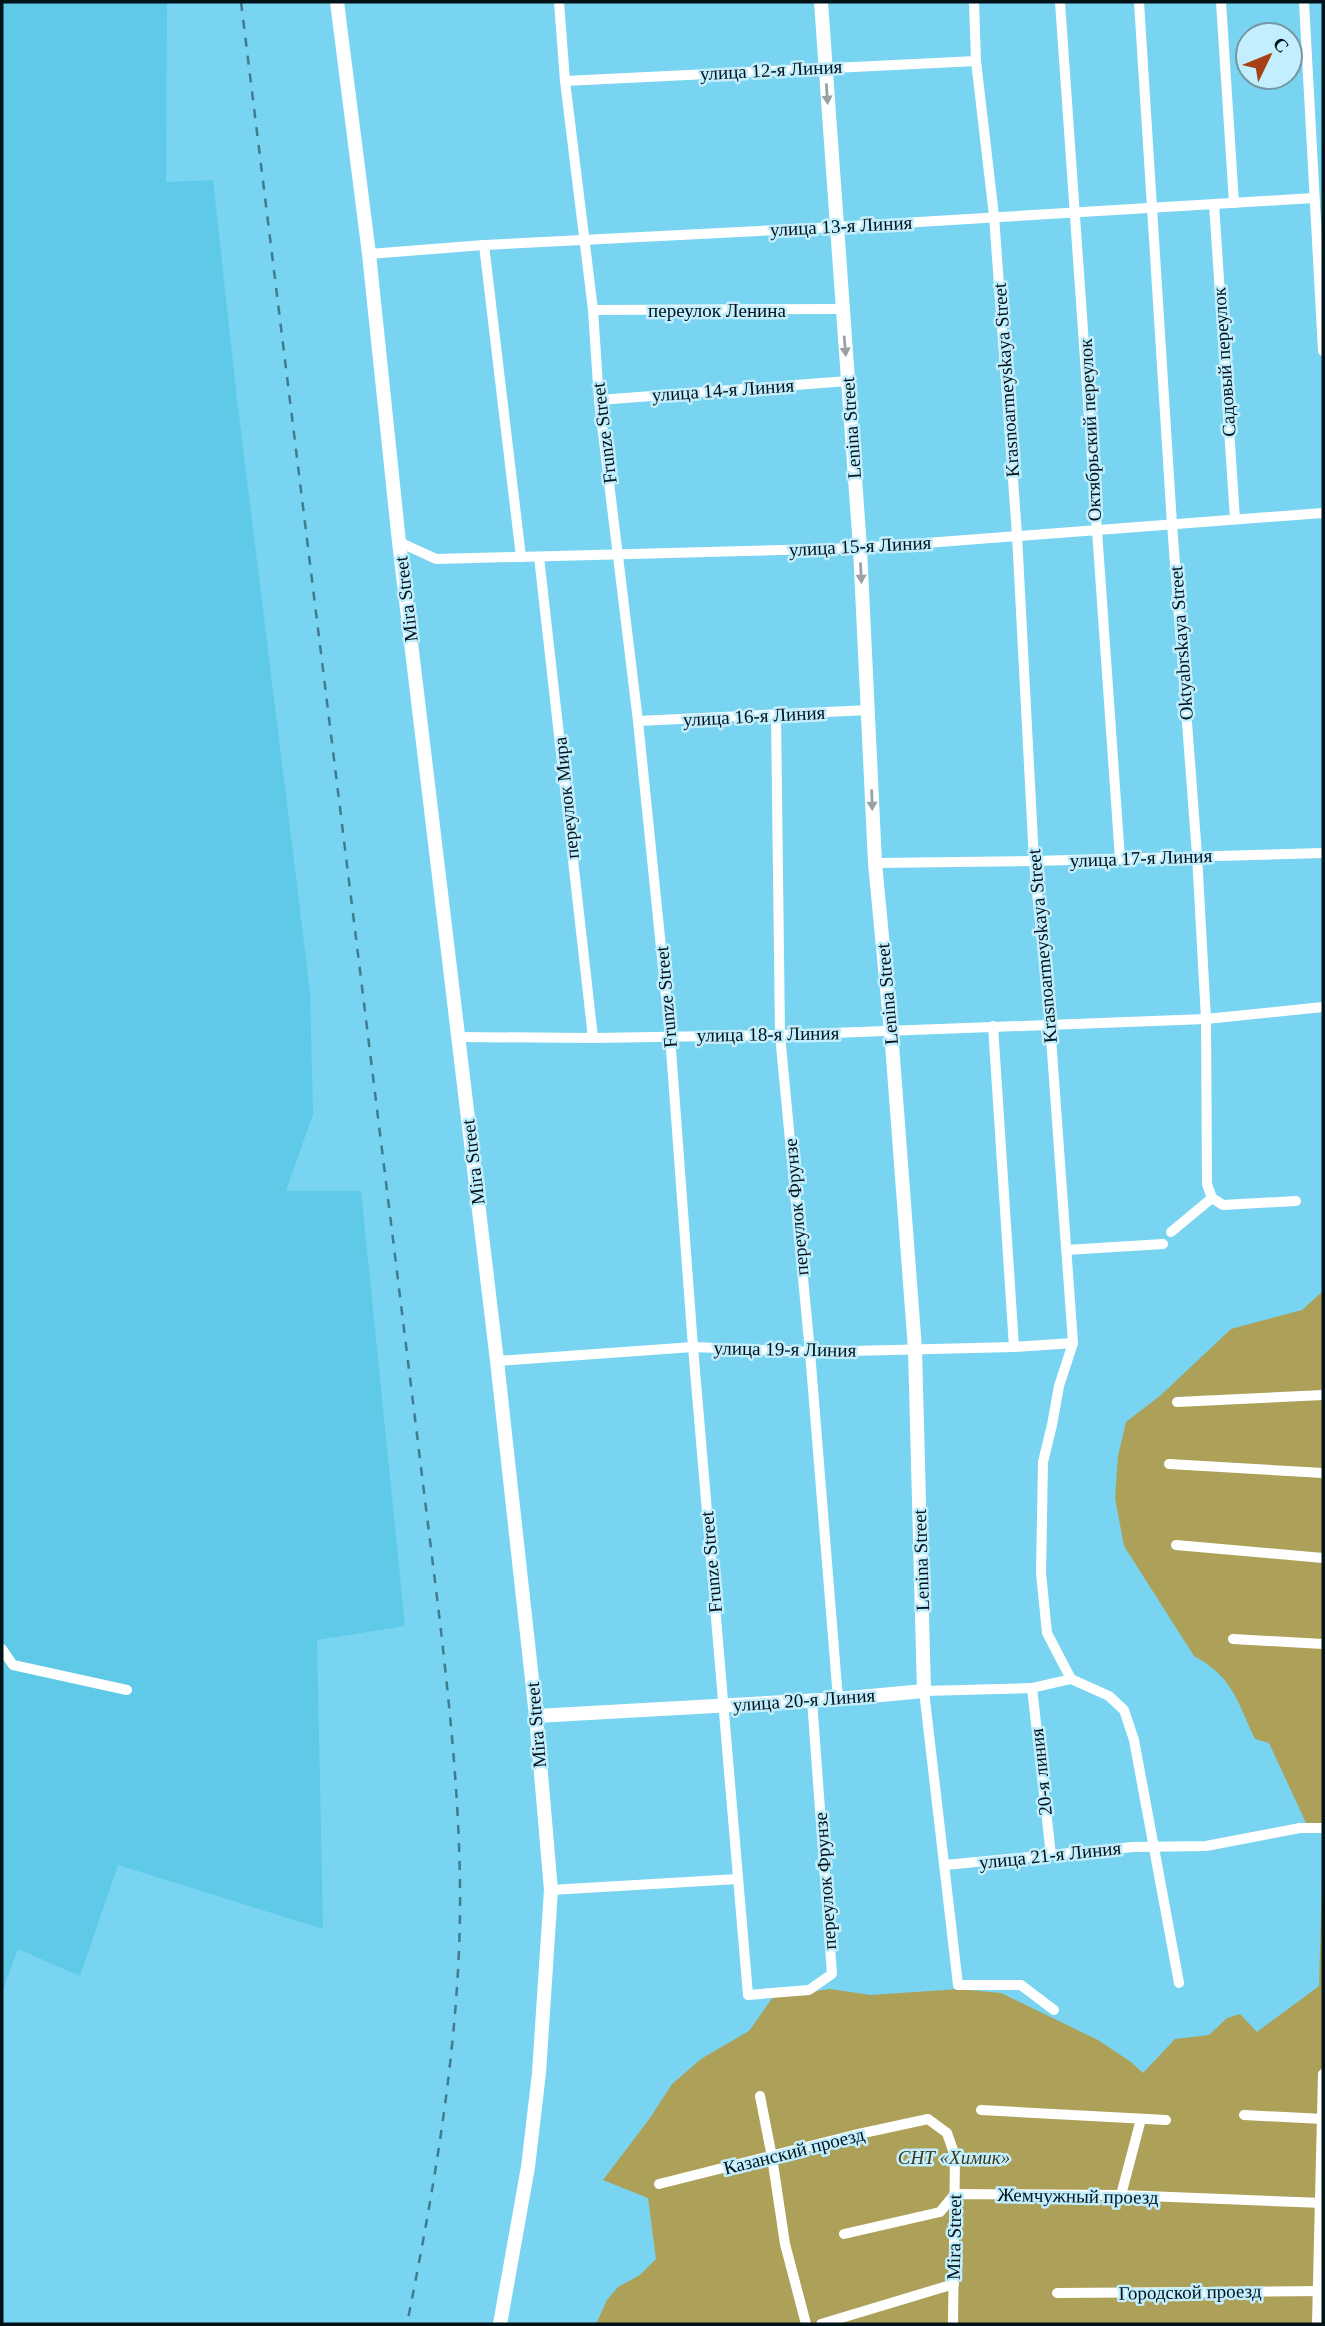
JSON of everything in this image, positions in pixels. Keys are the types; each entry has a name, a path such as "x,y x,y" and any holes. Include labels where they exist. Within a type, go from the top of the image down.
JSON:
{"main road":[{"name":"Mira Street","path":"337,2 369,254 399,542 497,1361 536,1716 551,1890 539,2073 528,2167 500,2323"},
{"name":"Lenina Street","path":"821,2 860,548 875,863 891,1031 915,1349 924,1691"},
{"name":"улица 20-я Линия","path":"536,1716 838,1699 924,1691"}],"street":[{"name":"Frunze Street","path":"559,2 565,80 593,310 599,400 638,721 670,1036 692,1347 748,1995"},
{"name":"Krasnoarmeyskaya Street","path":"975,2 976,61 994,216 1017,536 1034,861 1050,1024 1073,1343 1059,1386 1043,1462 1041,1573 1047,1633 1071,1679"},
{"name":"Октябрьский переулок","path":"1060,2 1077,211 1119,859"},
{"name":"Oktyabrskaya Street","path":"1139,2 1172,524 1197,855 1206,1019 1207,1184 1212,1198"},
{"path":"1221,2 1234,202"},
{"path":"1304,2 1323,351"},
{"name":"улица 12-я Линия","path":"565,80 976,61"},
{"name":"улица 13-я Линия","path":"369,254 484,245 1314,198"},
{"name":"Садовый переулок","path":"1214,204 1235,519"},
{"path":"484,245 521,557"},
{"name":"переулок Ленина","path":"593,310 841,309"},
{"name":"улица 14-я Линия","path":"599,400 848,381"},
{"name":"улица 15-я Линия","path":"399,542 436,559 860,548 1323,513"},
{"name":"переулок Мира","path":"538,558 593,1038"},
{"name":"улица 16-я Линия","path":"638,721 869,710"},
{"name":"переулок Фрунзе","path":"776,714 780,1035 810,1352 838,1699"},
{"name":"улица 17-я Линия","path":"875,863 1323,853"},
{"name":"улица 18-я Линия","path":"458,1037 780,1035 1206,1019 1323,1007"},
{"path":"993,1026 1014,1347"},
{"path":"1171,1232 1212,1198 1223,1205 1296,1201"},
{"path":"1066,1250 1163,1244"},
{"name":"улица 19-я Линия","path":"497,1361 692,1347 810,1352 1073,1343"},
{"path":"1177,1402 1323,1395"},
{"path":"1169,1464 1323,1473"},
{"path":"1176,1545 1323,1558"},
{"path":"1233,1639 1323,1644"},
{"path":"2,1648 13,1665 127,1690"},
{"path":"1071,1679 1109,1696 1124,1710 1135,1740 1179,1983"},
{"name":"улица 20-я Линия","path":"924,1691 1032,1688 1071,1679"},
{"name":"20-я линия","path":"1032,1688 1051,1855"},
{"name":"Lenina Street","path":"924,1691 958,1985 1021,1985 1054,2010"},
{"name":"переулок Фрунзе","path":"748,1995 809,1990 832,1974 811,1700"},
{"path":"1155,1847 1206,1846 1300,1828 1323,1828"},
{"name":"улица 21-я Линия","path":"945,1866 1155,1847"},
{"path":"551,1890 738,1879"},
{"path":"1317,2324 1320,2291 1323,2074"},
{"path":"760,2096 785,2244 806,2324"},
{"path":"981,2110 1166,2120"},
{"path":"1244,2115 1323,2119"},
{"name":"Казанский проезд","path":"659,2184 928,2119"},
{"name":"Mira Street","path":"928,2119 947,2133 955,2156 953,2324"},
{"path":"1121,2195 1141,2119"},
{"path":"844,2234 940,2212 955,2194"},
{"name":"Жемчужный проезд","path":"955,2194 1121,2195 1321,2203"},
{"path":"821,2324 954,2284"},
{"name":"Городской проезд","path":"1058,2293 1320,2291"}],"shaded area":[{"path":"2,2 167,2 166,182 213,180 237,399 310,991 313,1114 286,1191 361,1191 405,1626 317,1640 323,1929 118,1865 80,1976 18,1949 2,1992"}],"green space":[{"path":"1323,1291 1323,1827 1306,1823 1269,1743 1255,1739 1226,1681 1194,1656 1124,1546 1115,1498 1118,1456 1126,1422 1161,1395 1231,1329 1302,1310"},
{"name":"СНТ «Химик»","path":"1323,1842 1323,2324 596,2324 607,2300 618,2287 640,2275 656,2259 648,2198 603,2180 672,2084 701,2059 749,2031 773,1997 830,1989 871,1995 959,1989 1001,1993 1098,2040 1143,2073 1175,2039 1209,2035 1227,2018 1240,2014 1257,2032 1319,1986"}],"railway":[{"path":"241,2 440,1622 454,1768 460,1914 455,2017 443,2120 407,2324"}]}
